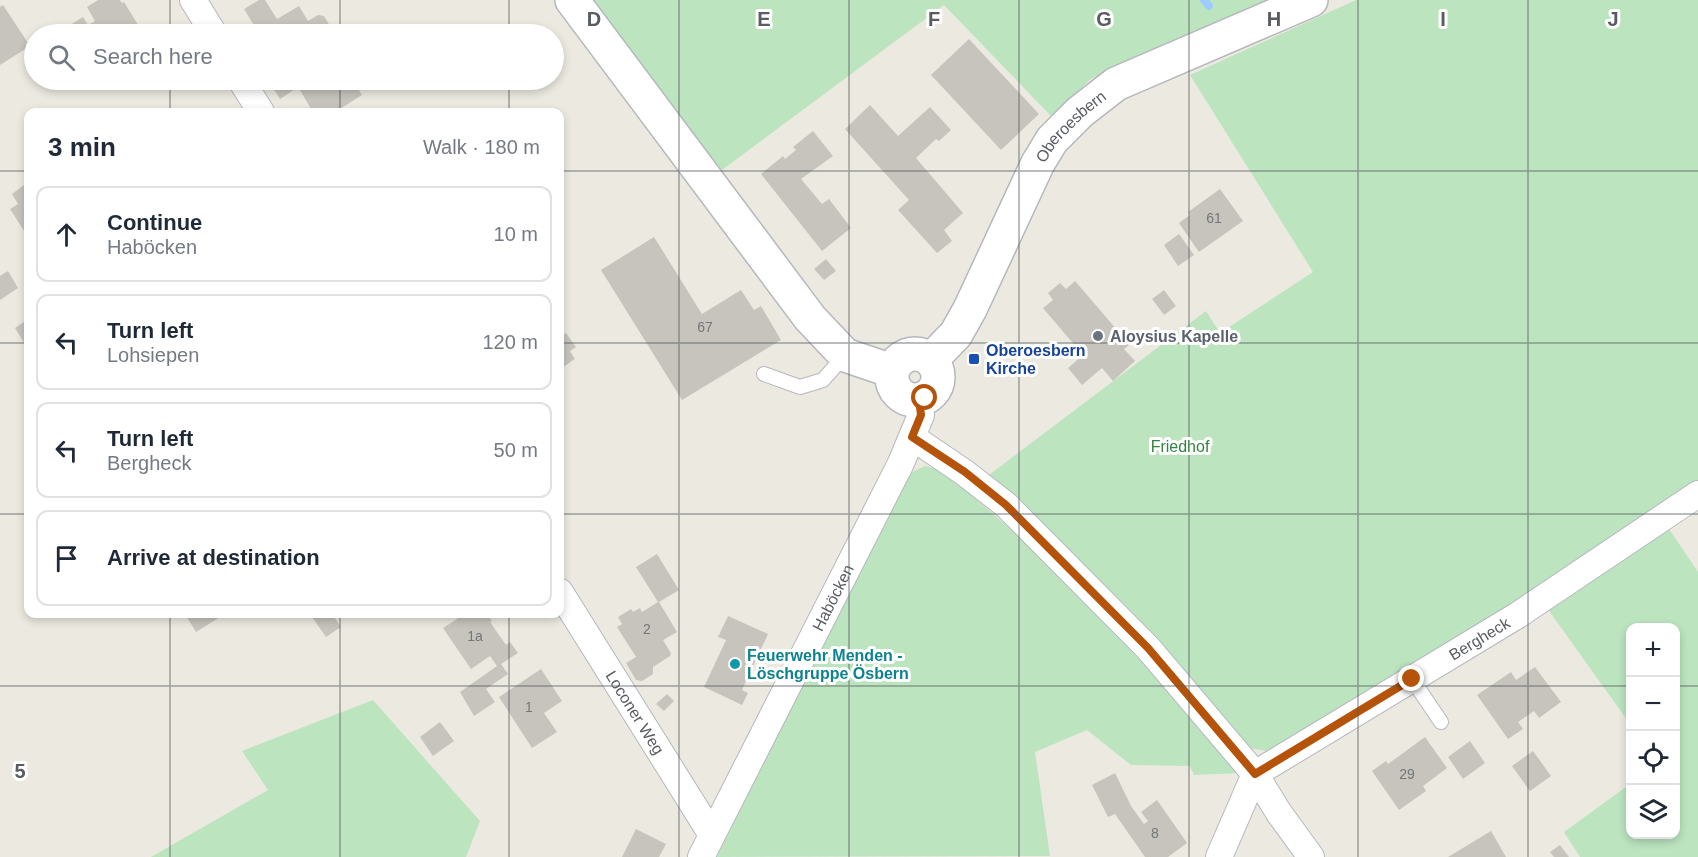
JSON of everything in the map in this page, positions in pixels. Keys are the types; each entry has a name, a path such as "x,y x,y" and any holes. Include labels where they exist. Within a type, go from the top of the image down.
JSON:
{"street":[{"path":"193,0 208,24"},
{"path":"572,0 810,318 845,355 892,371"},
{"name":"Oberoesbern","path":"932,359 956,334 970,309 1038,163 1052,140 1080,112 1116,84 1311,0"},
{"path":"247,90 258,108"},
{"path":"908,354 917,354 932,359 936,368 937,381 930,394 911,400 901,396 895,390 892,371 895,364 908,354"},
{"name":"Haböcken","path":"706,846 901,463 921,415 919,399"},
{"path":"912,437 965,472 1006,505 1148,648 1255,774 1279,813 1311,857"},
{"name":"Bergheck","path":"1255,774 1518,615 1698,494"},
{"name":"Loconer Weg","path":"564,599 706,846"},
{"path":"1219,857 1255,774"}],"lane":[{"path":"764,374 800,387 823,380 845,355"},
{"path":"1412,679 1441,722"}],"green space":[{"path":"588,0 1269,0 1091,79 1051,116 944,5 722,170 673,111"},
{"name":"Friedhof","path":"1356,0 1698,0 1698,485 1586,553 1449,645 1273,752 1248,748 989,475 1206,311 1220,333 1313,272 1190,75"},
{"path":"925,466 942,470 1014,532 1128,644 1240,773 1194,775 1190,766 1131,765 1087,730 1035,752 1050,856 717,857 906,475"},
{"path":"1669,529 1698,572 1698,857 1580,857 1564,832 1626,787 1626,839 1680,839 1680,623 1626,623 1626,718 1547,608"},
{"path":"373,700 480,821 466,857 151,857 268,790 242,751"}],"building":[{"path":"98,0 120,0 124,2 138,24 90,24 95,21 87,7"},
{"path":"259,0 265,0 277,19 299,6 308,21 318,15 324,16 329,24 253,24 244,9"},
{"path":"3,5 24,37 24,50 0,65 0,7"},
{"path":"83,17 87,24 72,24"},
{"path":"969,39 1039,114 1001,150 931,75"},
{"path":"274,90 294,90 280,99"},
{"path":"300,90 359,90 362,95 341,108 311,108"},
{"path":"870,105 898,136 930,107 951,130 939,141 936,139 916,158 963,213 944,230 952,241 937,253 898,210 909,200 845,129"},
{"path":"813,131 833,156 801,179 822,204 829,199 851,228 822,251 761,174 783,156 785,159 796,150 793,147"},
{"path":"24,185 24,231 10,209 18,204 12,194"},
{"path":"1220,189 1243,221 1199,252 1179,223 1190,215 1188,212"},
{"path":"1179,234 1194,255 1178,266 1164,245"},
{"path":"654,237 702,314 741,290 754,310 761,306 781,340 682,400 601,270"},
{"path":"826,259 836,271 824,280 814,269"},
{"path":"8,271 18,288 0,300 0,276"},
{"name":"Aloysius Kapelle","path":"1075,281 1118,331 1121,328 1133,342 1124,349 1135,361 1113,381 1102,368 1082,385 1068,368 1083,355 1043,308 1053,300 1048,293 1060,283 1066,289"},
{"path":"1164,290 1176,306 1164,315 1152,299"},
{"path":"24,322 24,343 15,328"},
{"path":"566,333 576,347 570,351 575,359 564,366 564,335"},
{"path":"657,554 679,590 659,602 677,632 663,640 671,653 670,656 653,667 653,674 642,681 636,680 626,663 636,657 617,627 622,624 618,617 631,609 633,612 640,608 642,612 658,602 636,567"},
{"name":"Feuerwehr Menden - Löschgruppe Ösbern","path":"728,616 768,634 742,690 748,693 742,705 704,687 726,640 718,637"},
{"path":"187,618 218,618 196,632"},
{"path":"313,618 335,618 341,627 326,637"},
{"path":"459,618 490,618 492,621 490,622 506,645 510,642 518,653 501,664 508,674 486,689 495,702 474,716 460,692 497,666 490,656 471,669 443,628"},
{"path":"1535,667 1561,702 1539,718 1534,711 1518,722 1523,729 1508,739 1477,695 1511,672 1516,680"},
{"path":"541,669 562,701 544,713 557,732 532,748 499,697"},
{"path":"667,694 674,701 664,711 656,704"},
{"path":"440,722 454,741 433,756 420,737"},
{"path":"1425,737 1447,768 1423,786 1426,791 1399,810 1372,771 1386,761 1388,764"},
{"path":"1470,741 1485,763 1463,779 1448,757"},
{"path":"1533,751 1551,776 1530,791 1512,766"},
{"path":"1115,773 1131,806 1144,824 1148,821 1141,812 1157,800 1187,843 1168,857 1145,857 1115,814 1108,817 1092,785"},
{"path":"636,829 666,844 659,857 622,857"},
{"path":"1491,831 1506,857 1448,857"},
{"path":"1560,845 1569,857 1554,857 1550,852"}],"waterway":[{"path":"1204,0 1209,6"}],"place":[{"name":"Aloysius Kapelle","path":"1098,336"},
{"name":"Oberoesbern Kirche","path":"974,359"},
{"name":"Feuerwehr Menden - Löschgruppe Ösbern","path":"735,664"}],"route":[{"path":"925,398 919,399 921,415 912,437 965,472 1006,505 1148,648 1255,774 1412,679"}]}
